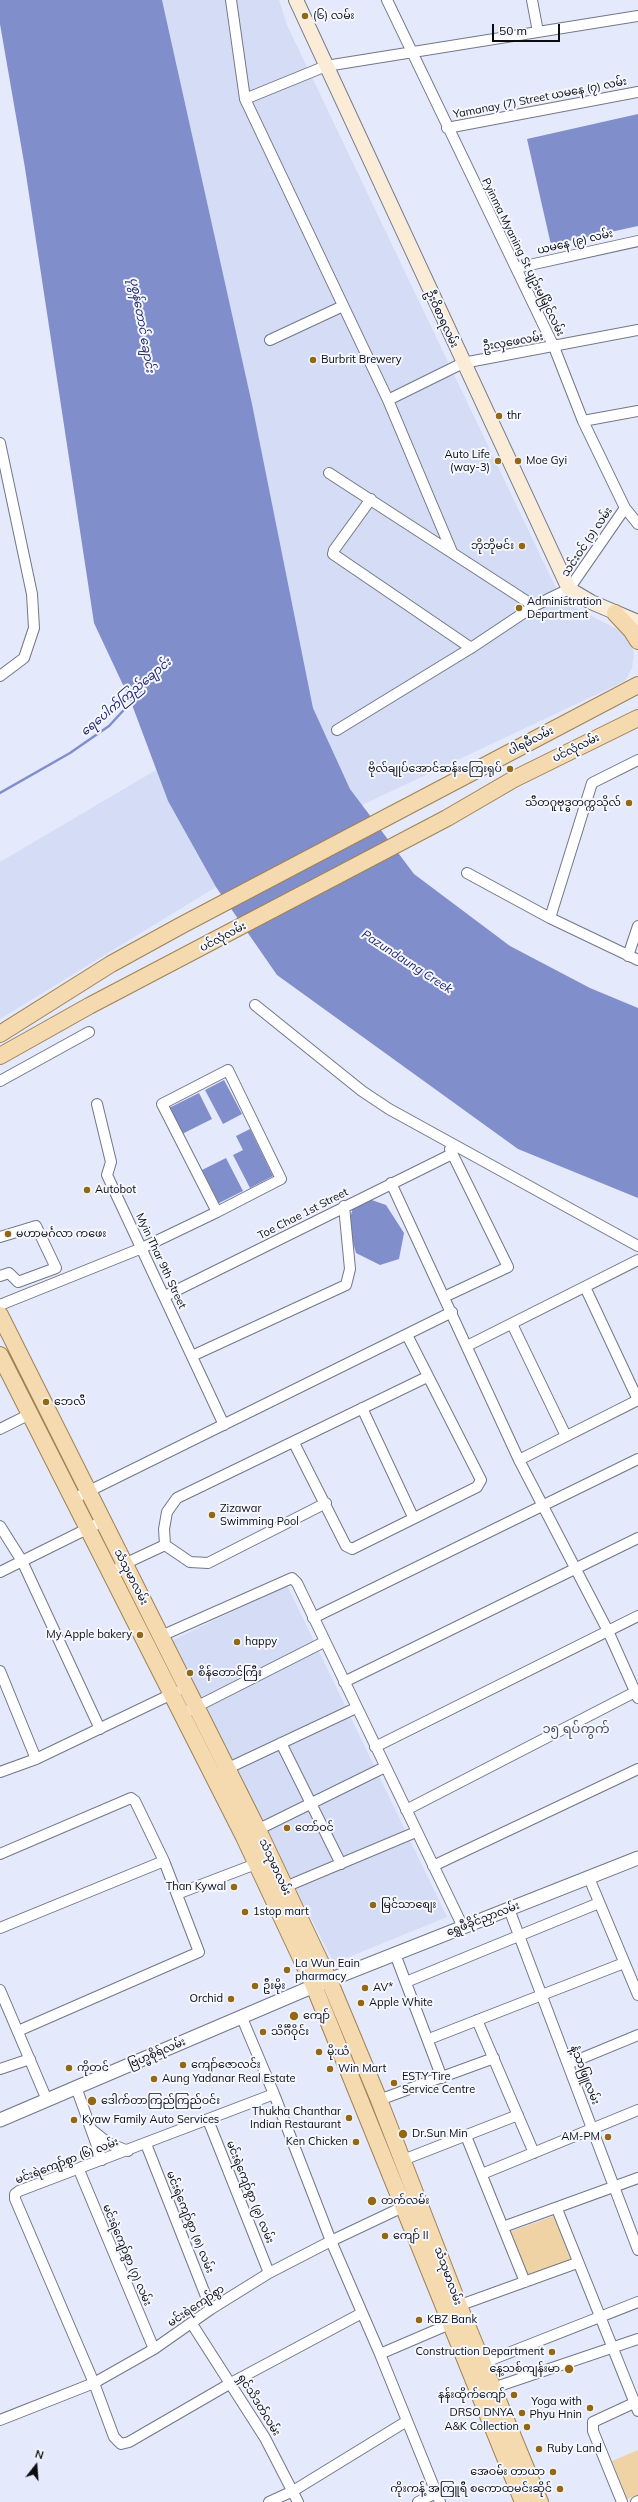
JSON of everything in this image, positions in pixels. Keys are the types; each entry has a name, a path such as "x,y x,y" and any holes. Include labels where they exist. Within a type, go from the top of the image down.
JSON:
{"main road":[{"name":"ဦးဝိစာရလမ်း","path":"296,0 569,589"},
{"path":"569,589 615,613 638,621"},
{"path":"615,613 631,630 638,641"},
{"name":"ပါရမီလမ်း","path":"0,1034 111,964 636,683"},
{"path":"514,779 566,744 638,708"},
{"name":"ပင်လုံလမ်း","path":"0,1056 89,1006 447,818 514,779 638,718"},
{"name":"သံသုမာလမ်း","path":"0,1315 103,1521 117,1567 172,1694 213,1775 251,1833"},
{"name":"သံသုမာလမ်း","path":"0,1354 88,1528 117,1567 161,1636 227,1768 251,1833 379,2100 419,2202 451,2314 478,2393 523,2502"},
{"path":"17,1390 33,1380"},
{"name":"သံသုမာလမ်း","path":"264,1861 285,1887 322,1983 403,2207 451,2314 482,2362 539,2502"}],"street":[{"path":"231,0 245,98 388,400 452,552"},
{"name":"Pyinma Myaning St ပျဉ်းမမြိုင်လမ်း","path":"387,0 447,128 554,347 583,421 625,508 638,524"},
{"path":"532,0 538,32"},
{"path":"245,98 326,66 638,16"},
{"name":"Yamanay (7) Street ယမနေ (၇) လမ်း","path":"447,128 638,92"},
{"name":"ယမနေ (၉) လမ်း","path":"516,268 638,240"},
{"path":"270,340 343,306"},
{"name":"ဦးလှဖေလမ်း","path":"388,400 463,363 638,330"},
{"path":"583,421 638,411"},
{"path":"0,443 32,594 34,628 24,658 0,676"},
{"path":"330,473 534,606"},
{"path":"370,499 334,550 333,554 471,648"},
{"name":"သင်းဝင် (၁) လမ်း","path":"569,589 625,508"},
{"path":"337,730 471,648 534,606 569,589"},
{"path":"550,918 592,783 638,760"},
{"path":"467,873 550,918 638,960"},
{"path":"628,956 638,926"},
{"path":"255,1005 362,1091 390,1109 445,1138 638,1246"},
{"path":"0,1081 89,1032"},
{"path":"0,1304 142,1248 217,1212 281,1179 228,1070 162,1104 217,1212"},
{"name":"Myin Thar 9th Street","path":"97,1104 111,1162 107,1175 165,1296 224,1425"},
{"path":"444,1297 508,1267 445,1138"},
{"name":"Toe Chae 1st Street","path":"165,1296 344,1206 452,1154"},
{"path":"391,1183 452,1312 519,1460 544,1505 608,1630 637,1695 406,1810"},
{"path":"192,1356 346,1285 350,1269 344,1206"},
{"path":"0,1238 36,1226 56,1268 18,1282 9,1273 0,1276"},
{"path":"467,1346 638,1260"},
{"path":"519,1460 638,1400 585,1287"},
{"path":"73,1499 452,1312"},
{"path":"512,1324 566,1436"},
{"path":"294,1443 326,1503 346,1546 352,1549 477,1488 481,1480 427,1377 407,1335"},
{"path":"165,1545 164,1529 167,1512 177,1498 294,1443 427,1377"},
{"path":"362,1408 413,1518"},
{"path":"0,1429 30,1414"},
{"path":"313,1618 638,1459"},
{"path":"165,1545 190,1562 208,1563 326,1503"},
{"path":"0,1572 103,1521"},
{"path":"0,1526 22,1561 100,1729"},
{"path":"344,1682 638,1538"},
{"path":"117,1567 165,1545"},
{"path":"161,1636 292,1578 296,1583 463,1927"},
{"path":"375,1747 638,1616"},
{"path":"182,1714 324,1642"},
{"path":"0,1671 36,1759"},
{"path":"0,1772 36,1759 186,1687"},
{"path":"213,1775 356,1708"},
{"path":"281,1743 341,1864"},
{"path":"251,1833 312,1805 385,1767"},
{"path":"433,1866 638,1769"},
{"path":"0,1854 131,1798 135,1801 164,1861 199,1952 18,2031"},
{"path":"285,1887 416,1832"},
{"name":"ရွှေဖီခိုင်ညှာလမ်း","path":"322,1983 638,1858"},
{"path":"0,1928 164,1861"},
{"path":"177,1894 264,1861"},
{"path":"589,1878 624,1963 634,1975 638,1995"},
{"path":"406,1982 599,1903"},
{"name":"နံ့သာဖြူလမ်း","path":"509,1909 614,2188 637,2244"},
{"path":"395,1954 429,2039 442,2078"},
{"path":"429,2039 624,1963"},
{"name":"ဗြဟ္မစိုရ်လမ်း","path":"0,2120 322,1983"},
{"path":"0,1990 47,2100"},
{"path":"242,2018 274,2094 331,2241 380,2354 438,2497 418,2502"},
{"path":"477,2020 534,2152"},
{"path":"568,2064 638,2035"},
{"path":"379,2100 494,2058"},
{"path":"0,2069 30,2059"},
{"path":"76,2087 102,2160"},
{"name":"မင်းရဲကျော်စွာ (၆) လမ်း","path":"94,2382 15,2194 19,2191 79,2170 274,2094"},
{"path":"482,2174 638,2110"},
{"path":"403,2160 518,2115"},
{"name":"မင်းရဲကျော်စွာ (၉) လမ်း","path":"208,2120 269,2273"},
{"path":"92,2129 108,2143 128,2151"},
{"path":"466,2136 525,2282"},
{"name":"မင်းရဲကျော်စွာ (၈) လမ်း","path":"146,2144 211,2309"},
{"name":"မင်းရဲကျော်စွာ (၇) လမ်း","path":"79,2170 154,2349"},
{"path":"503,2227 557,2209 638,2178"},
{"name":"မင်းရဲကျော်စွာ","path":"0,2420 94,2382 154,2349 192,2324 211,2309 269,2273 331,2241 403,2207 419,2202"},
{"path":"557,2209 577,2263 636,2407 593,2422 593,2431 622,2502"},
{"path":"380,2354 451,2314 525,2282 577,2263"},
{"path":"482,2362 638,2302"},
{"path":"94,2382 114,2438 121,2444 129,2442 231,2383 362,2313"},
{"name":"ရှင်သိဒတ်လမ်း","path":"192,2324 265,2438 298,2502"},
{"path":"478,2393 638,2339"},
{"path":"269,2502 293,2491 407,2421"}],"shaded area":[{"path":"162,0 279,0 287,25 556,588 570,605 617,629 629,638 634,653 632,668 625,681 362,805 350,789 313,708 252,404"},
{"path":"156,770 168,801 216,887 0,1019 0,862"},
{"path":"287,1585 447,1917 334,1963 169,1642"},
{"path":"554,2216 571,2261 526,2277 509,2232"},
{"path":"638,2450 638,2495 627,2499 612,2461"}],"water":[{"path":"0,0 162,0 252,404 313,708 350,789 414,874 510,946 590,988 638,1008 638,1198 518,1149 277,975 216,887 168,801 131,702 94,623 25,168 0,24"},
{"path":"638,114 638,226 551,245 527,139"},
{"path":"224,1080 242,1114 223,1124 205,1090"},
{"path":"199,1093 212,1119 182,1134 169,1108"},
{"path":"250,1129 273,1176 250,1188 233,1155 243,1150 236,1136"},
{"path":"226,1158 243,1191 219,1203 202,1170"},
{"path":"366,1198 386,1205 404,1233 399,1259 380,1265 356,1253 348,1225 354,1204"}],"waterway":[{"name":"ရေပေါက်ကြည်ချောင်း","path":"0,793 70,753 109,726 133,700"}],"place":[{"name":"(၆) လမ်း","path":"305,16"},
{"name":"Burbrit Brewery","path":"313,360"},
{"name":"thr","path":"499,416"},
{"name":"Auto Life (way-3)","path":"498,461"},
{"name":"Moe Gyi","path":"518,461"},
{"name":"ဘိုဘိုမင်း","path":"522,546"},
{"name":"Administration Department","path":"519,608"},
{"name":"ဗိုလ်ချုပ်အောင်ဆန်းကြေးရုပ်","path":"510,769"},
{"name":"သီတဂူဗုဒ္ဓတက္ကသိုလ်","path":"629,803"},
{"name":"Autobot","path":"87,1190"},
{"name":"မဟာမင်္ဂလာ ကဖေး","path":"8,1234"},
{"name":"ဘေလီ","path":"46,1402"},
{"name":"Zizawar Swimming Pool","path":"212,1515"},
{"name":"My Apple bakery","path":"140,1635"},
{"name":"happy","path":"237,1642"},
{"name":"စိန်တောင်ကြီး","path":"190,1673"},
{"name":"တော်ဝင်","path":"287,1828"},
{"name":"Than Kywal","path":"234,1887"},
{"name":"မြင်သာစျေး","path":"373,1905"},
{"name":"1stop mart","path":"245,1912"},
{"name":"La Wun Eain pharmacy","path":"287,1970"},
{"name":"ဦးမိုး","path":"255,1986"},
{"name":"AV*","path":"365,1988"},
{"name":"Orchid","path":"231,1999"},
{"name":"Apple White","path":"361,2003"},
{"name":"ကျော်","path":"294,2016"},
{"name":"သိင်္ဂီဝိုင်း","path":"263,2032"},
{"name":"မို:ယံ","path":"319,2052"},
{"name":"ကျော်ဇောလင်း","path":"183,2065"},
{"name":"ကိုတင်","path":"69,2068"},
{"name":"Win Mart","path":"330,2069"},
{"name":"Aung Yadanar Real Estate","path":"154,2079"},
{"name":"ESTY Tire Service Centre","path":"394,2083"},
{"name":"ဒေါက်တာကြည်ကြည်ဝင်း","path":"92,2101"},
{"name":"Thukha Chanthar Indian Restaurant","path":"349,2118"},
{"name":"Kyaw Family Auto Services","path":"74,2120"},
{"name":"Dr.Sun Min","path":"403,2134"},
{"name":"AM-PM","path":"608,2137"},
{"name":"Ken Chicken","path":"356,2142"},
{"name":"တက်လမ်း","path":"372,2201"},
{"name":"ကျော် II","path":"385,2236"},
{"name":"KBZ Bank","path":"419,2320"},
{"name":"Construction Department","path":"552,2352"},
{"name":"နေ့သစ်ကျန်းမာ","path":"569,2369"},
{"name":"နန်းထိုက်ကျော်","path":"514,2395"},
{"name":"Yoga with Phyu Hnin","path":"590,2408"},
{"name":"DRSO DNYA","path":"522,2413"},
{"name":"A&K Collection","path":"527,2427"},
{"name":"Ruby Land","path":"539,2449"},
{"name":"အေဝမ်း တာယာ","path":"553,2472"},
{"name":"ကိုးကန့် အကြူရီ စကောထမင်းဆိုင်","path":"560,2489"}],"district":[{"name":"၁၅ ရပ်ကွက်","path":"576,1729"}],"water label":[{"name":"ပုစွန်တောင် ချောင်း","path":"142,325"},
{"name":"Pazundaung Creek","path":"407,962"}]}
